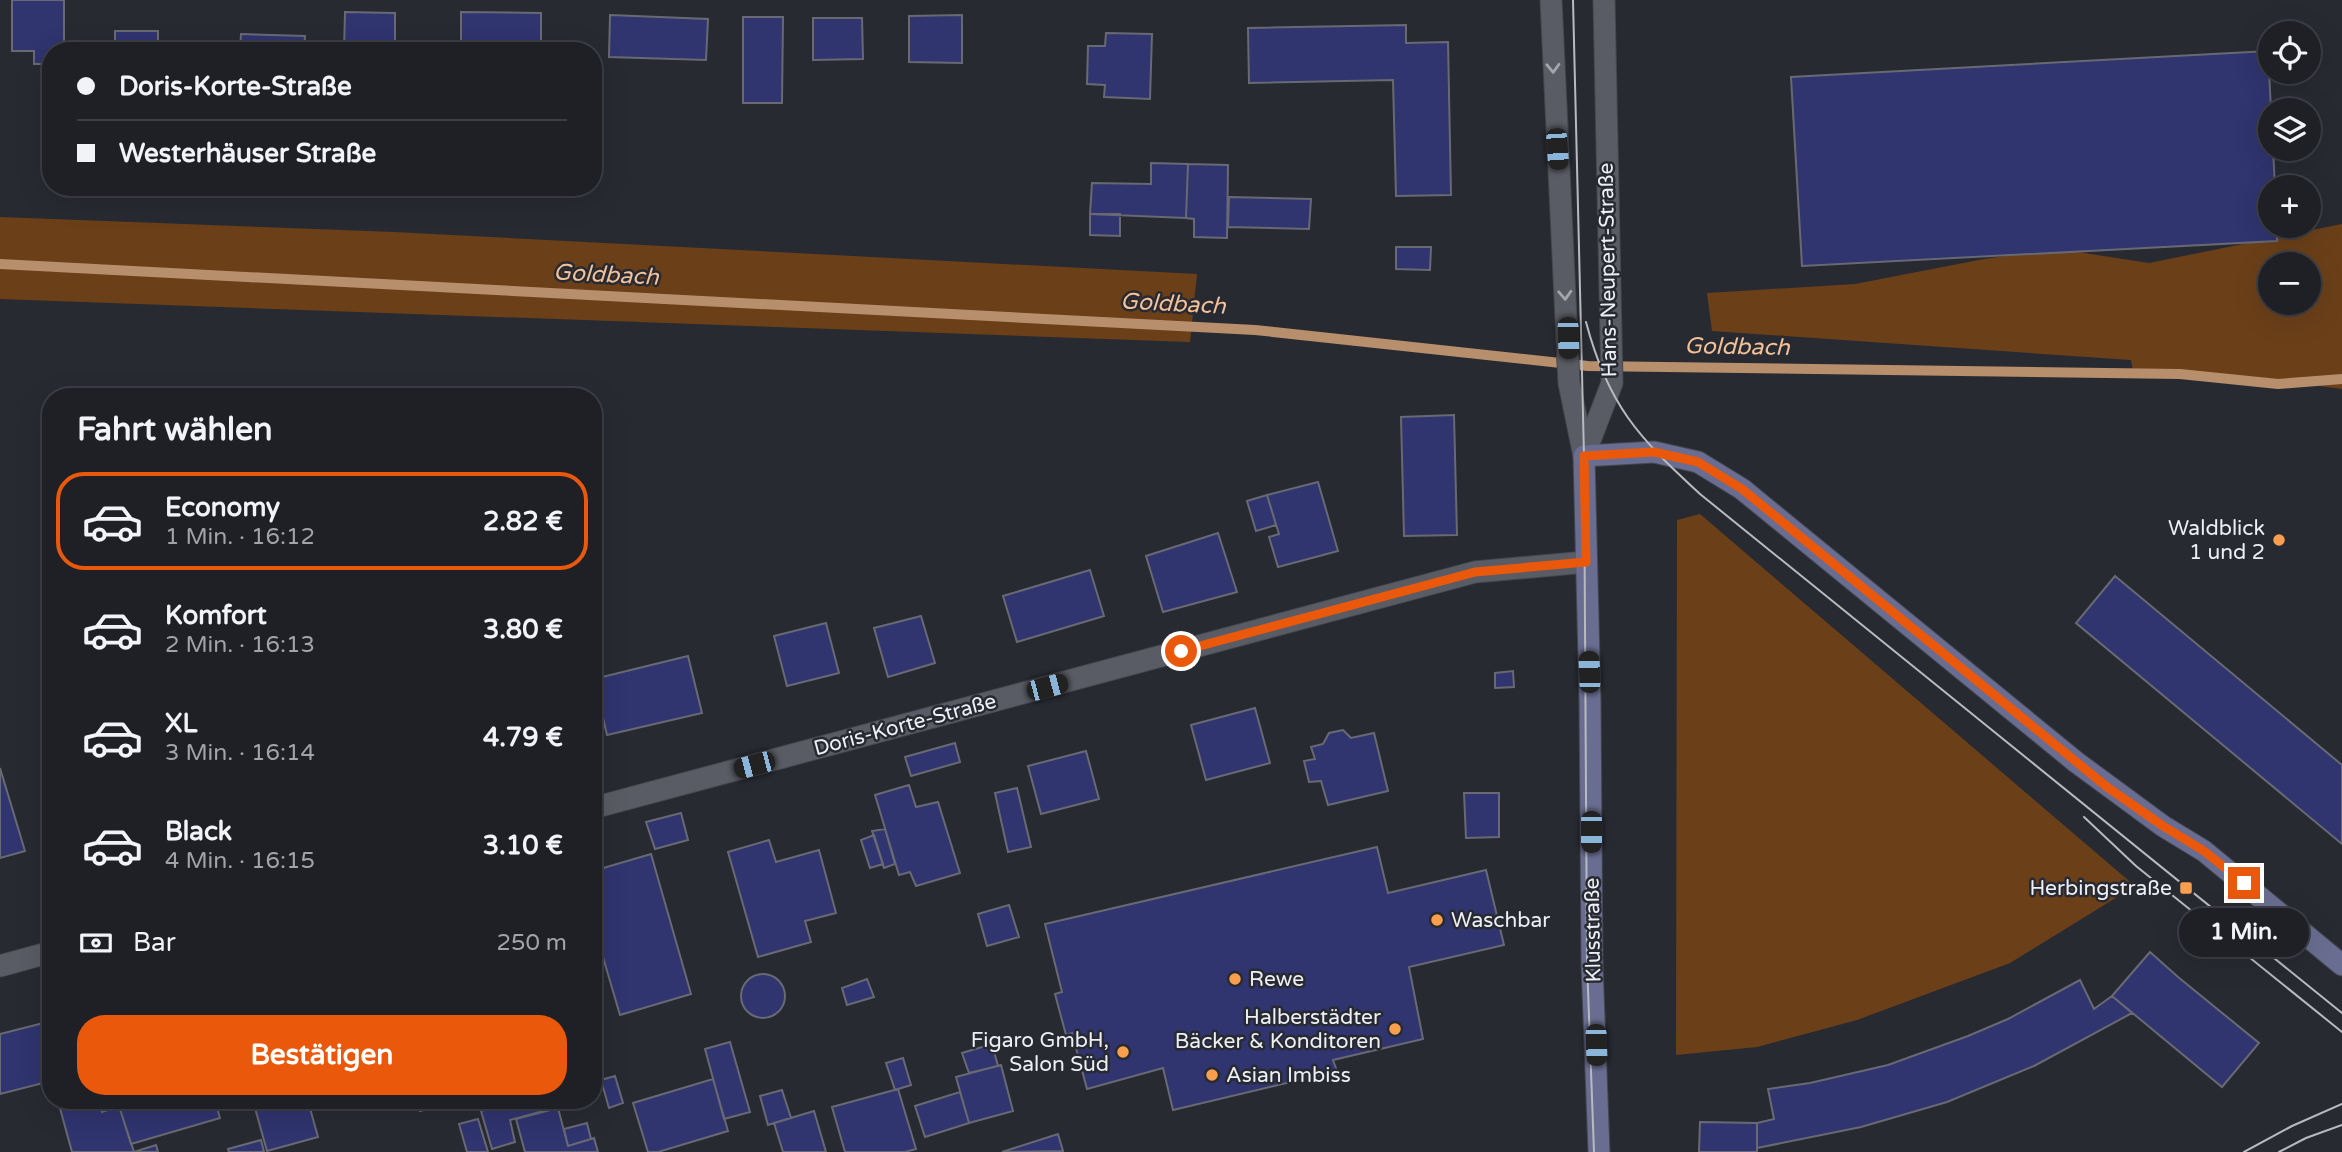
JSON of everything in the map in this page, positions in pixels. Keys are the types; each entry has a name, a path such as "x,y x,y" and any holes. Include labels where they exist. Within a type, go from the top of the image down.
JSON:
{"street":[{"name":"Hans-Neupert-Straße","path":"1551,0 1569,383 1584,456"},
{"name":"Hans-Neupert-Straße","path":"1584,456 1612,383 1604,0"},
{"path":"1584,456 1654,452 1698,462 1742,489 2086,771 2163,826 2204,851 2342,965"},
{"name":"Klusstraße","path":"1584,456 1592,964 1599,1152"},
{"name":"Doris-Korte-Straße","path":"602,806 1475,572 1586,562"},
{"path":"0,965 42,954"}],"shaded area":[{"path":"0,217 394,232 1197,274 1190,342 0,299"},
{"path":"2342,224 2342,389 2259,378 2133,371 2131,360 1712,331 1707,293 1855,284 1984,259 2058,249 2149,263 2273,238 2321,238 2321,228"},
{"path":"1700,514 2135,886 2010,963 1857,1020 1757,1047 1676,1055 1677,520"}],"building":[{"path":"12,0 64,0 64,42 42,42 42,64 34,64 34,51 12,51"},
{"path":"345,12 395,13 395,42 344,42"},
{"path":"461,12 541,13 541,42 461,42"},
{"path":"610,15 708,19 706,60 609,57"},
{"path":"962,15 962,63 909,62 909,16"},
{"path":"743,17 783,17 782,103 743,103"},
{"path":"813,18 862,18 863,59 813,60"},
{"path":"1406,25 1406,43 1448,42 1451,195 1396,196 1393,80 1249,83 1248,28"},
{"path":"115,31 158,31 158,42 115,42"},
{"path":"1106,33 1152,34 1150,99 1104,97 1105,85 1087,84 1088,46 1105,46"},
{"path":"241,34 305,36 305,42 241,42"},
{"path":"2258,52 2258,84 2270,84 2270,98 2258,98 2258,161 2274,161 2274,175 2258,175 2258,238 2277,238 2277,241 1802,266 1791,77"},
{"path":"1151,163 1188,164 1186,218 1090,214 1092,183 1151,184"},
{"path":"1188,164 1228,165 1227,238 1194,237 1194,219 1186,218"},
{"path":"1229,197 1311,199 1309,229 1228,227"},
{"path":"1090,214 1120,214 1120,236 1090,235"},
{"path":"1396,247 1431,247 1430,270 1396,269"},
{"path":"1454,415 1457,535 1404,536 1401,417"},
{"path":"1318,482 1338,551 1278,567 1269,537 1279,534 1267,495"},
{"path":"1267,495 1276,525 1256,531 1247,501"},
{"path":"1218,533 1237,592 1163,612 1146,556"},
{"path":"1090,570 1104,616 1017,642 1003,596"},
{"path":"2115,576 2342,765 2342,844 2076,623"},
{"path":"921,616 935,663 888,677 874,628"},
{"path":"826,623 839,673 787,686 774,636"},
{"path":"688,656 702,713 607,735 602,713 602,677"},
{"path":"1513,671 1514,687 1495,688 1495,673"},
{"path":"1255,708 1270,763 1206,780 1191,725"},
{"path":"1343,730 1351,738 1374,733 1388,791 1328,805 1321,781 1309,782 1304,761 1315,759 1311,747 1323,744 1329,733"},
{"path":"955,743 960,762 911,776 905,757"},
{"path":"1086,751 1099,799 1041,814 1028,766"},
{"path":"0,768 25,851 0,858"},
{"path":"909,785 916,807 938,802 960,873 916,886 910,872 899,875 875,795"},
{"path":"1017,788 1031,847 1008,852 995,793"},
{"path":"1464,793 1499,793 1499,837 1466,838"},
{"path":"681,813 688,840 655,849 646,822"},
{"path":"885,829 895,864 884,868 872,831"},
{"path":"874,835 883,864 870,868 861,840"},
{"path":"769,840 776,862 819,850 836,913 805,921 811,942 758,957 728,852"},
{"name":"Rewe","path":"1377,847 1388,893 1486,870 1504,945 1409,967 1423,1039 1333,1060 1337,1071 1173,1110 1163,1068 1087,1089 1072,1033 1066,1035 1055,994 1062,992 1045,924"},
{"path":"651,854 691,994 620,1015 602,954 602,868"},
{"path":"1009,905 1019,937 987,946 978,914"},
{"path":"2150,952 2259,1043 2222,1087 2112,996"},
{"path":"763,974 772,975 779,980 784,987 784,1005 779,1012 772,1017 763,1018 754,1017 747,1012 742,1005 741,996 742,987 747,980 754,975"},
{"path":"867,979 874,997 847,1005 842,988"},
{"path":"2080,980 2094,1009 2112,996 2132,1013 2034,1066 1947,1102 1861,1127 1757,1148 1757,1123 1774,1119 1768,1089 1810,1083 1888,1065 2008,1019"},
{"path":"42,1023 42,1083 0,1094 0,1034"},
{"path":"730,1042 750,1112 724,1119 705,1049"},
{"path":"992,1044 998,1066 969,1073 962,1053"},
{"path":"903,1058 911,1085 895,1090 886,1063"},
{"path":"1001,1065 1013,1111 969,1123 956,1077"},
{"path":"615,1076 623,1103 609,1108 602,1080"},
{"path":"713,1079 728,1131 658,1152 648,1152 633,1103"},
{"path":"898,1089 916,1149 905,1152 845,1152 832,1107"},
{"path":"782,1090 791,1118 768,1125 760,1096"},
{"path":"960,1092 969,1123 925,1137 915,1106"},
{"path":"60,1109 101,1109 102,1112 120,1109 134,1152 72,1152"},
{"path":"120,1109 217,1109 220,1118 131,1144"},
{"path":"255,1109 310,1109 318,1137 267,1151"},
{"path":"551,1109 510,1120 515,1142 492,1149 481,1111"},
{"path":"558,1109 568,1146 594,1138 598,1152 525,1152 516,1119"},
{"path":"814,1111 826,1152 783,1152 774,1123"},
{"path":"478,1119 488,1152 467,1152 459,1124"},
{"path":"1700,1122 1757,1123 1757,1152 1699,1152"},
{"path":"587,1123 591,1139 568,1146 564,1129"},
{"path":"1058,1134 1063,1151 1002,1152"},
{"path":"261,1140 264,1152 229,1152 228,1149"},
{"path":"156,1145 158,1152 134,1152"}],"waterway":[{"name":"Goldbach","path":"0,264 1255,330 1588,366 2180,374 2278,384 2342,379"}],"tram line":[{"path":"1573,0 1584,456 1587,962 1594,1152"},
{"path":"1586,322 1604,376 1628,418 1659,455 1700,494 2342,1013"},
{"path":"2084,817 2136,866 2342,1032"},
{"path":"2244,1152 2292,1126 2342,1104"},
{"path":"2279,1152 2306,1138 2342,1125"}],"place":[{"name":"Waldblick 1 und 2","path":"2279,540"},
{"name":"Herbingstraße","path":"2186,888"},
{"name":"Waschbar","path":"1437,920"},
{"name":"Rewe","path":"1235,979"},
{"name":"Halberstädter Bäcker & Konditoren","path":"1395,1029"},
{"name":"Figaro GmbH, Salon Süd","path":"1123,1052"},
{"name":"Asian Imbiss","path":"1212,1075"}],"route":[{"path":"1181,651 1475,572 1586,562 1584,456 1654,452 1698,462 1742,489 2107,787 2204,851 2244,883"}]}
